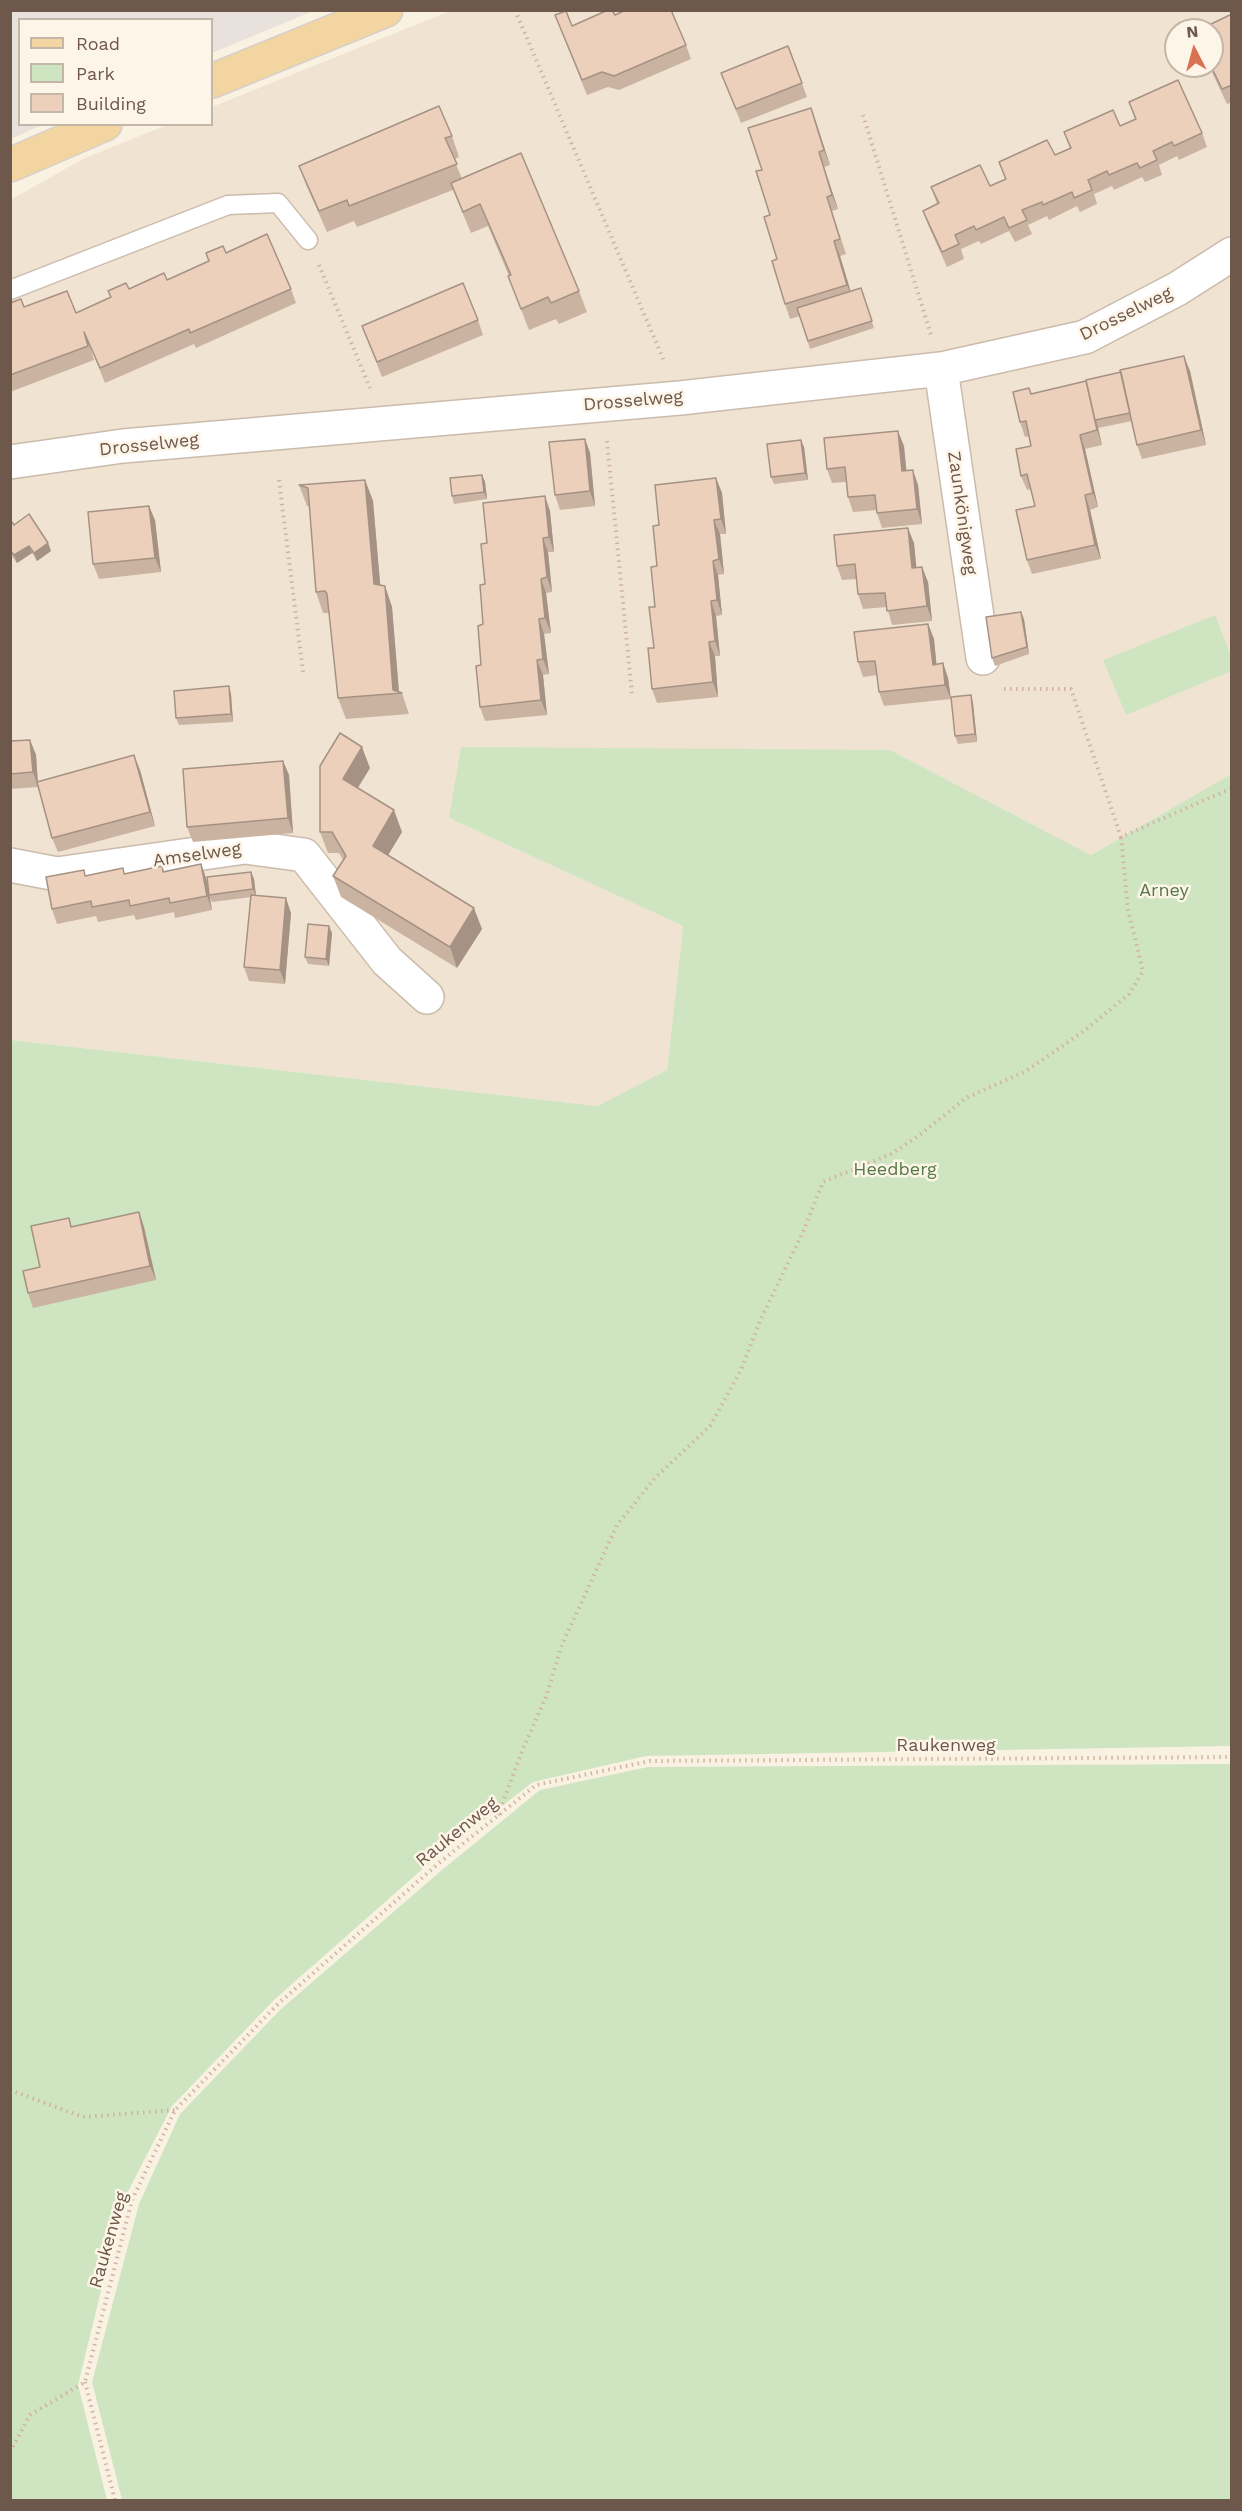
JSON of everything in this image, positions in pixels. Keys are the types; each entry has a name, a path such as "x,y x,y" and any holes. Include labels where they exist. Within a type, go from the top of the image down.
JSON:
{"main road":[{"path":"213,81 386,10"},
{"path":"10,165 100,126"}],"street":[{"name":"Drosselweg","path":"10,462 123,446 680,398 942,369 1085,337 1177,289 1232,254"},
{"name":"Zaunkönigweg","path":"942,369 983,658"},
{"name":"Amselweg","path":"10,865 57,874 245,847 304,855 387,961 427,997"}],"lane":[{"path":"10,290 228,205 278,203 308,240"}],"path":[{"path":"514,10 680,398"},
{"path":"863,115 942,369"},
{"path":"308,240 385,424"},
{"path":"604,404 632,694"},
{"path":"279,480 303,672"},
{"path":"498,1816 522,1751 546,1697 561,1647 618,1525 656,1478 710,1426 741,1370 760,1321 803,1232 823,1182 891,1154 917,1137 966,1098 1026,1071 1084,1031 1129,994 1143,971 1128,910 1121,837 1071,689 991,690 983,658"},
{"path":"1121,837 1232,788"},
{"name":"Raukenweg","path":"85,2382 132,2200 175,2110 279,2003 536,1785 650,1761 1232,1757"},
{"path":"10,2090 83,2117 175,2110"},
{"path":"10,2452 30,2415 85,2382 115,2500"}],"shaded area":[{"path":"11,10 313,10 213,53 213,18 18,18 18,126 40,126 11,139"},
{"path":"450,11 1231,11 1231,774 1091,855 890,750 449,818 683,926 667,1070 597,1106 11,1040 10,200 85,158 165,126 213,126 213,107"}],"green space":[{"path":"1215,615 1231,656 1231,671 1126,715 1103,660"},
{"name":"Heedberg","path":"461,747 890,750 1091,855 1231,774 1231,1746 646,1756 533,1782 436,1857 274,2000 172,2106 123,2201 78,2385 107,2500 11,2500 11,1040 597,1106 667,1070 683,926 449,818"},
{"path":"1231,1764 1231,2500 122,2500 92,2382 139,2204 180,2114 280,2010 442,1870 540,1790 648,1767"}],"building":[{"path":"612,10 615,15 626,10 671,10 686,45 614,76 602,72 582,80 555,15 566,11 572,26"},
{"path":"1232,14 1232,85 1222,89 1217,78 1224,78 1224,18"},
{"path":"788,46 802,83 736,109 721,73"},
{"path":"1178,80 1202,133 1174,146 1172,142 1153,151 1157,160 1140,168 1137,163 1109,175 1107,171 1088,180 1092,190 1074,198 1072,192 1043,205 1042,202 1022,210 1027,220 1009,228 1004,217 976,230 974,226 955,235 959,244 942,252 923,211 939,203 931,187 980,165 990,186 1006,179 999,162 1047,140 1055,155 1071,148 1064,132 1113,110 1120,126 1136,119 1129,102"},
{"path":"439,106 452,136 445,138 457,164 349,206 347,200 319,211 299,166"},
{"path":"811,108 824,150 819,152 832,195 827,197 840,239 834,241 847,285 785,304 772,261 777,259 764,217 770,215 756,171 762,170 748,128"},
{"path":"521,153 579,291 551,303 548,297 521,309 508,276 511,275 480,204 463,212 451,183"},
{"path":"267,234 291,289 190,333 189,329 100,368 84,332 88,346 10,375 10,303 21,299 24,307 67,291 76,313 111,297 108,291 126,283 129,289 164,273 167,280 209,261 206,253 223,246 226,253"},
{"path":"463,283 478,320 377,362 362,326"},
{"path":"861,288 872,321 808,341 797,308"},
{"path":"1184,356 1201,430 1137,445 1120,370"},
{"path":"1121,372 1130,413 1095,420 1086,380"},
{"path":"1086,381 1097,430 1080,435 1093,493 1085,495 1095,545 1027,560 1016,510 1035,506 1027,474 1021,476 1016,449 1031,446 1026,421 1020,422 1013,392 1029,388 1031,394"},
{"path":"898,431 902,471 913,470 917,509 877,513 875,495 848,497 845,467 827,469 824,438"},
{"path":"585,439 590,491 555,495 549,442"},
{"path":"801,440 805,473 771,477 767,444"},
{"path":"482,475 484,492 452,496 450,478"},
{"path":"716,478 721,519 714,520 719,559 713,561 717,600 711,601 715,641 709,642 713,682 652,689 648,648 654,648 649,607 655,607 651,567 657,566 653,526 659,525 655,485"},
{"path":"365,480 374,584 385,586 393,690 402,693 338,698 327,594 325,591 316,592 308,488 299,485"},
{"path":"545,496 549,537 543,538 547,577 541,579 545,618 539,619 543,659 537,660 541,700 480,707 476,666 481,665 478,626 483,624 480,585 485,584 481,544 487,543 483,503"},
{"path":"149,506 155,558 93,564 88,512"},
{"path":"29,514 48,543 34,553 29,546 14,555 10,550 10,519 14,525"},
{"path":"908,528 912,568 922,567 927,606 887,611 885,593 858,594 855,564 837,566 834,535"},
{"path":"1021,612 1027,647 992,658 986,617"},
{"path":"928,624 933,665 943,663 945,685 879,692 875,661 858,662 854,632"},
{"path":"229,686 231,714 176,718 174,691"},
{"path":"971,695 975,734 955,736 951,697"},
{"path":"340,733 362,747 343,779 394,810 373,846 474,908 450,947 333,876 346,856 332,832 320,832 320,766"},
{"path":"30,740 33,772 10,774 10,741"},
{"path":"134,755 150,812 52,838 37,782"},
{"path":"283,761 288,818 187,827 183,769"},
{"path":"201,864 207,896 170,903 169,898 130,906 129,900 92,907 91,901 52,909 46,877 84,870 85,876 123,868 124,874 162,866 163,872"},
{"path":"251,872 253,889 209,895 207,877"},
{"path":"251,895 286,898 280,970 244,967"},
{"path":"308,924 329,926 326,959 305,957"},
{"path":"139,1212 150,1266 28,1293 23,1271 40,1267 31,1226 69,1218 71,1227"}],"park label":[{"name":"Arney","path":"1164,891"}]}
